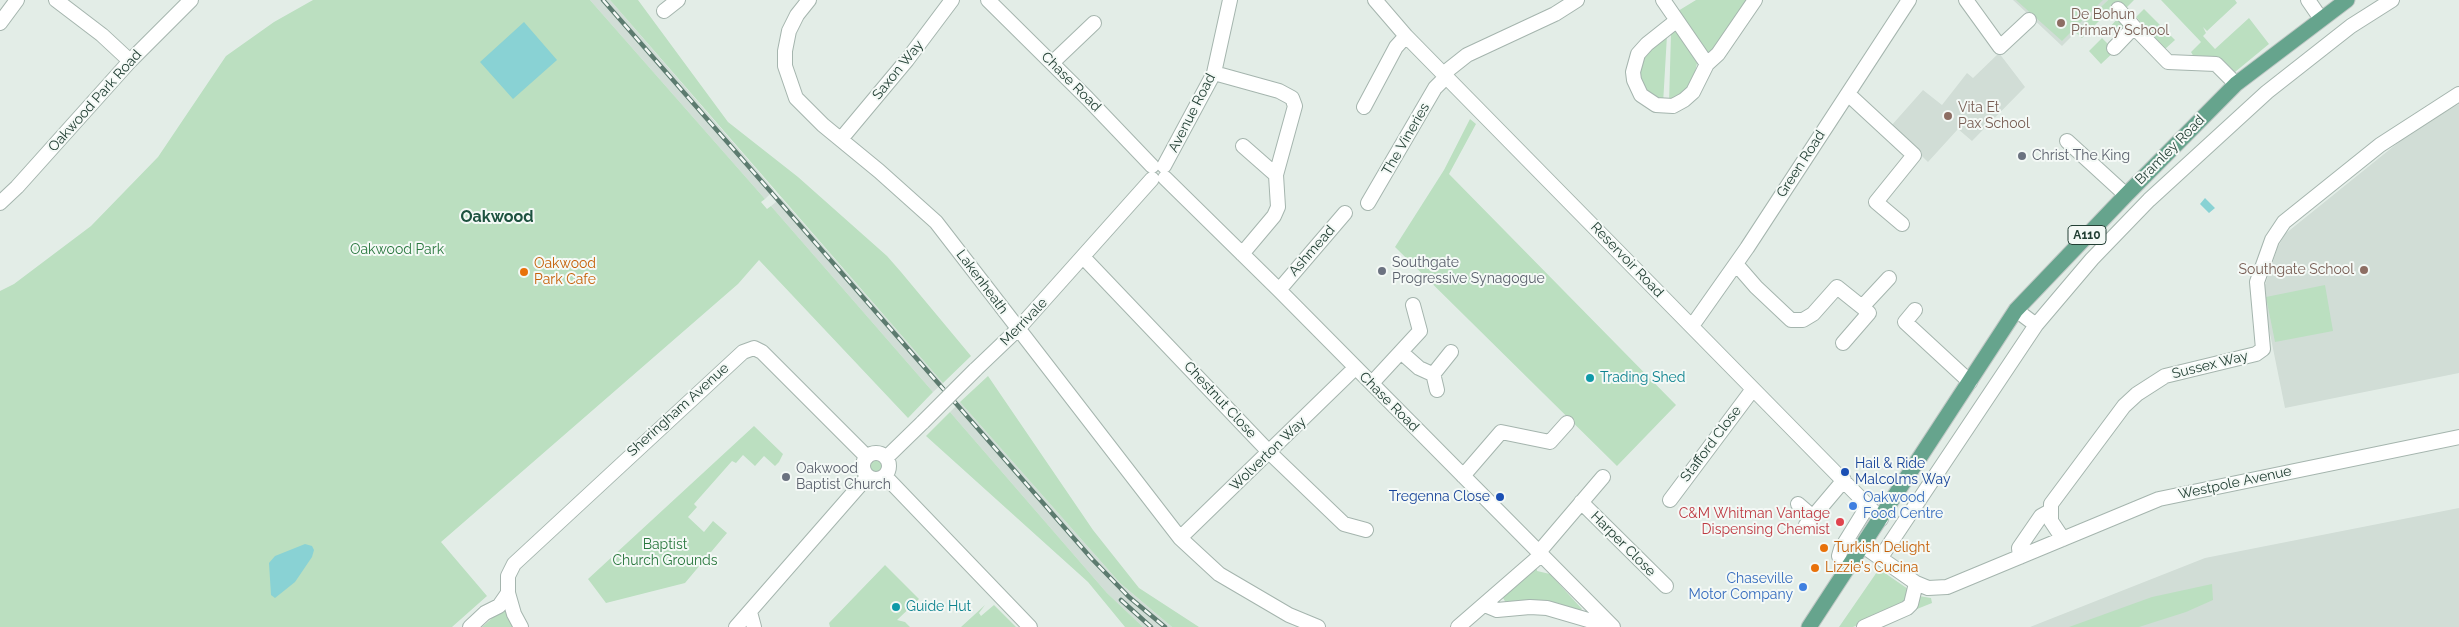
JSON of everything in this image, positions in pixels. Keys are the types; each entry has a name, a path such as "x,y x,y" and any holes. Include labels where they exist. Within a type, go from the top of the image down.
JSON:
{"main road":[{"name":"Bramley Road","path":"1809,627 2016,310 2130,190 2236,84 2343,3"}],"street":[{"path":"0,23 17,0"},
{"path":"56,0 102,35 130,61"},
{"name":"Oakwood Park Road","path":"0,203 18,187 130,61 191,0"},
{"path":"664,11 678,0"},
{"name":"Lakenheath","path":"809,0 797,15 789,31 785,51 786,66 796,98 817,120 936,222 1180,538 1218,574 1289,615 1318,627"},
{"name":"Saxon Way","path":"841,139 901,68 952,0"},
{"name":"Chase Road","path":"988,0 1158,172 1372,383 1610,624"},
{"path":"1000,11 1010,0"},
{"name":"Avenue Road","path":"1158,172 1214,74 1230,0"},
{"name":"Reservoir Road","path":"1375,0 1406,36 1844,480 1867,507 1880,518"},
{"name":"The Vineries","path":"1368,203 1435,88 1445,76 1467,55 1555,14 1577,0"},
{"path":"1663,0 1707,64"},
{"path":"1676,21 1646,44 1638,54 1633,72 1634,80 1641,95 1656,105 1674,106 1693,92 1707,64 1718,54 1755,0"},
{"name":"Green Road","path":"1692,326 1736,264 1909,0"},
{"path":"1966,0 2000,47 2029,20"},
{"path":"2308,0 2321,19"},
{"name":"Bramley Road","path":"1881,557 2036,325 2092,259 2149,200 2268,92 2351,26 2392,0"},
{"name":"Bramley Road","path":"2343,3 2351,26"},
{"path":"2118,9 2168,62 2216,64 2236,84"},
{"path":"1052,63 1094,23"},
{"path":"2114,48 2134,27"},
{"path":"1364,107 1396,46 1406,36"},
{"path":"1214,74 1278,90 1292,98 1294,106 1276,175 1278,206 1274,216 1242,254"},
{"path":"1848,94 1914,155 1876,202 1902,224"},
{"name":"Sussex Way","path":"2020,556 2019,548 2041,516 2050,511 2051,504 2104,432 2137,394 2164,376 2180,370 2260,352 2263,349 2257,282 2272,240 2284,222 2380,145 2459,94"},
{"path":"2067,141 2130,190 2149,200"},
{"path":"1243,146 1276,175"},
{"name":"Merrivale","path":"886,458 1018,330 1084,258 1158,172"},
{"name":"Ashmead","path":"1279,290 1345,213"},
{"name":"Chestnut Close","path":"1084,258 1270,453 1344,524 1366,530"},
{"path":"1736,264 1756,287 1791,320 1803,320 1813,314 1837,287 1868,312 1843,343"},
{"path":"1862,307 1888,278"},
{"path":"1372,383 1421,328 1413,306"},
{"path":"1915,310 1905,322 1970,382"},
{"path":"2016,310 2036,325"},
{"name":"Sheringham Avenue","path":"521,627 514,614 508,593 508,576 516,560 747,350 754,348 762,352 867,457"},
{"path":"1401,352 1419,368 1433,373"},
{"path":"1433,373 1451,352"},
{"name":"Wolverton Way","path":"1180,538 1270,453 1355,368"},
{"path":"1433,373 1437,390"},
{"name":"Stafford Close","path":"1670,500 1753,389"},
{"path":"1463,476 1501,432 1550,442 1568,423"},
{"name":"Westpole Avenue","path":"2020,556 2151,502 2174,495 2459,436"},
{"path":"876,453 886,458 889,466 885,476 876,479 868,476 863,466 867,457 876,453"},
{"path":"736,627 868,476"},
{"path":"885,476 1030,627"},
{"path":"1458,627 1485,606 1541,553 1603,477"},
{"path":"1798,504 1810,521 1844,480"},
{"name":"Harper Close","path":"1581,502 1666,586"},
{"path":"1849,567 1841,560 1839,556 1840,549 1867,507"},
{"path":"2050,511 2054,528 2064,539"},
{"path":"1863,546 1928,588 1947,587 2020,556"},
{"path":"1864,627 1907,608 1911,604 1916,582"},
{"path":"470,627 485,613 499,606 508,593"},
{"path":"1485,606 1498,610 1530,607 1547,608 1588,620 1610,624"},
{"path":"750,612 754,627"}],"shaded area":[{"path":"590,0 610,0 774,190 765,199"},
{"name":"De Bohun Primary School","path":"2013,0 2108,0 2062,46"},
{"name":"Vita Et Pax School","path":"1999,53 2025,87 1972,141 1958,129 1928,162 1891,126 1923,90 1942,105 1967,73 1973,78"},
{"name":"Southgate School","path":"2459,104 2459,373 2285,408 2262,294 2278,247 2285,234 2415,129"},
{"path":"781,198 943,383 933,392 771,206"},
{"path":"960,402 1120,583 1172,627 1143,627 1107,593 950,412"},
{"path":"2459,508 2459,627 2030,627 2205,558"}],"green space":[{"name":"Oakwood Park","path":"313,0 590,0 765,199 761,202 767,209 771,206 933,392 908,418 759,260 738,284 441,542 487,596 452,627 0,627 0,291 14,284 91,226 158,157 226,56 274,22"},
{"path":"610,0 638,0 728,122 798,177 887,256 901,272 971,356 943,383"},
{"path":"1696,0 1753,0 1712,53 1706,51 1678,11"},
{"name":"De Bohun Primary School","path":"2016,0 2103,0 2062,41"},
{"path":"2108,0 2134,0 2122,12 2127,26 2118,34 2110,27 2118,18 2110,10 2082,38 2075,32"},
{"path":"2161,0 2235,0 2237,3 2207,31 2203,27 2206,33 2203,36 2215,49 2249,18 2269,44 2235,72 2222,59 2194,57 2191,52 2201,42"},
{"path":"2144,9 2175,40 2165,49 2136,17"},
{"path":"1676,30 1698,59 1692,85 1669,104 1671,33"},
{"path":"1667,35 1663,104 1650,99 1638,79 1645,54"},
{"path":"2102,38 2115,51 2101,64 2089,51"},
{"path":"1470,119 1476,124 1449,174 1676,405 1617,466 1395,247 1444,170"},
{"path":"2325,285 2333,331 2275,342 2266,297"},
{"path":"988,376 1093,530 1139,588 1199,627 1172,627 1120,583 960,402"},
{"path":"950,412 1107,593 1143,627 1125,627 1088,582 926,436"},
{"name":"Baptist Church Grounds","path":"754,426 783,454 779,462 775,466 764,456 755,466 743,455 736,463 732,461 694,504 697,507 688,517 704,532 713,521 727,533 685,583 606,603 588,579"},
{"path":"876,458 881,460 883,465 881,470 876,472 871,470 869,465 871,460"},
{"path":"885,565 919,599 897,620 905,622 910,627 830,627 829,623"},
{"path":"1537,569 1537,571 1550,574 1582,609 1580,611 1506,603 1503,598 1504,595 1532,571"},
{"path":"1879,569 1908,589 1907,599 1898,607 1853,627 1839,627"},
{"path":"2212,584 2213,600 2186,612 2139,627 2069,627 2152,597"},
{"path":"1919,596 1931,598 1932,603 1912,611"},
{"path":"985,605 979,613 981,616 994,605 1016,627 961,627"},
{"path":"505,607 515,627 482,627"}],"water":[{"path":"524,22 557,60 513,99 480,62"},
{"path":"2205,198 2215,208 2209,213 2200,204"},
{"path":"305,544 312,546 314,550 312,557 295,582 275,598 271,595 269,563 275,556"}],"railway":[{"path":"603,0 1092,559 1129,597 1165,627"},
{"path":"1121,600 1151,627"}],"place":[{"name":"De Bohun Primary School","path":"2061,23"},
{"name":"Vita Et Pax School","path":"1948,116"},
{"name":"Christ The King","path":"2022,156"},
{"name":"Southgate School","path":"2364,270"},
{"name":"Southgate Progressive Synagogue","path":"1382,271"},
{"name":"Oakwood Park Cafe","path":"524,272"},
{"name":"Trading Shed","path":"1590,378"},
{"name":"Hail & Ride Malcolms Way","path":"1845,472"},
{"name":"Oakwood Baptist Church","path":"786,477"},
{"name":"Tregenna Close","path":"1500,497"},
{"name":"Oakwood Food Centre","path":"1853,506"},
{"name":"C&M Whitman Vantage Dispensing Chemist","path":"1840,522"},
{"name":"Turkish Delight","path":"1824,548"},
{"name":"Lizzie's Cucina","path":"1815,568"},
{"name":"Chaseville Motor Company","path":"1803,587"},
{"name":"Guide Hut","path":"896,607"}],"district":[{"name":"Oakwood","path":"497,217"}]}
